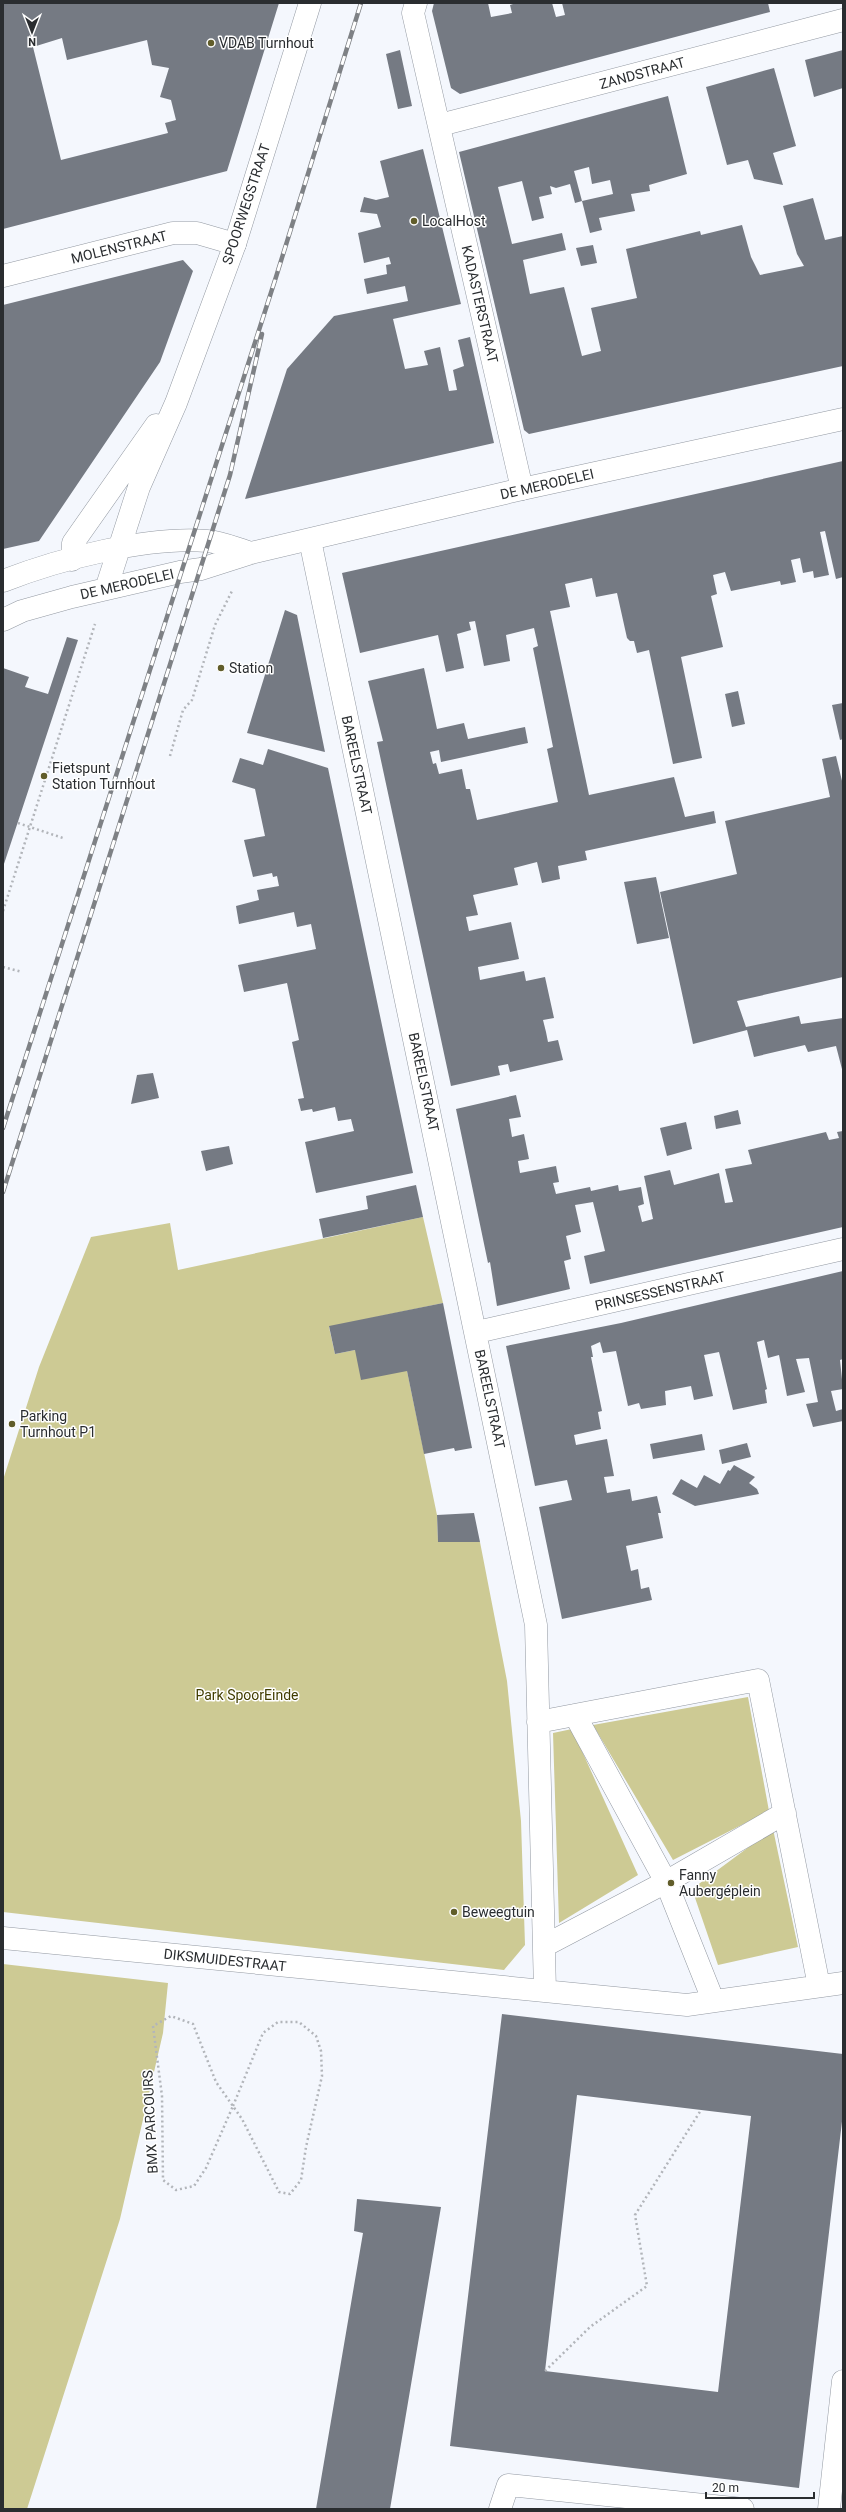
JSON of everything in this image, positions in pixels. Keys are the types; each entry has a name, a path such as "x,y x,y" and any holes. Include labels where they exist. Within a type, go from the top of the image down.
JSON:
{"street":[{"name":"SPOORWEGSTRAAT","path":"106,589 139,487 176,403 235,244 310,3"},
{"name":"KADASTERSTRAAT","path":"416,3 413,12 522,489"},
{"name":"ZANDSTRAAT","path":"440,125 843,20"},
{"name":"MOLENSTRAAT","path":"3,276 173,233 197,233 235,244"},
{"name":"SPOORWEGSTRAAT","path":"72,560 73,543 155,426 176,403"},
{"name":"DE MERODELEI","path":"3,620 22,611 106,589 180,572 201,569 251,553 522,489 843,419"},
{"name":"DE MERODELEI","path":"3,581 119,547 190,540 209,541 251,553"},
{"name":"BAREELSTRAAT","path":"310,540 536,1625 545,1991"},
{"name":"PRINSESSENSTRAAT","path":"476,1332 843,1249"},
{"path":"538,1722 758,1680 819,1986"},
{"path":"575,1715 666,1882 713,2000"},
{"path":"544,1946 666,1882 785,1813"},
{"name":"DIKSMUIDESTRAAT","path":"3,1938 687,2004 843,1982"},
{"path":"829,2509 842,2408 843,2381"},
{"path":"500,2509 508,2485 743,2509"}],"path":[{"path":"170,756 183,710 192,700 215,625 251,553"},
{"path":"3,911 106,589"},
{"path":"18,823 29,828 63,838"},
{"path":"3,967 22,972"},
{"name":"BMX PARCOURS","path":"232,2106 206,2168 194,2186 176,2190 163,2180 162,2096 153,2026 171,2016 193,2024 216,2082 232,2106 242,2120 278,2192 290,2194 301,2180 306,2147 322,2076 321,2051 316,2036 299,2022 278,2022 263,2033 232,2106"},
{"path":"545,2371 590,2326 647,2286 634,2215 701,2110"}],"green space":[{"name":"Park SpoorEinde","path":"423,1217 443,1303 329,1327 335,1354 355,1350 407,1371 437,1515 438,1542 480,1542 507,1681 521,1821 525,1945 504,1970 3,1912 3,1480 39,1367 91,1237 170,1223 178,1270"},
{"path":"748,1697 769,1811 673,1860 593,1725"},
{"path":"572,1729 638,1875 559,1923 553,1733"},
{"path":"773,1829 798,1947 718,1965 692,1889"},
{"path":"3,1964 168,1983 163,2033 120,2219 27,2509 3,2509"}],"building":[{"path":"3,3 279,3 227,171 3,229","holes":["62,38 67,60 147,40 152,65 169,68 160,97 171,100 176,120 165,123 168,133 61,160 33,47"]},
{"path":"434,3 488,3 491,17 512,13 510,5 516,3 552,3 556,17 565,15 562,3 768,3 770,12 460,94 451,88 432,11"},
{"path":"400,50 412,106 398,109 386,54"},
{"path":"843,50 843,88 814,97 805,60"},
{"path":"774,68 796,146 773,153 783,185 754,179 748,160 727,165 706,87"},
{"path":"668,96 687,174 649,185 650,191 631,194 635,211 599,218 602,230 590,233 582,201 575,203 570,184 556,188 550,186 552,194 539,197 544,218 532,221 522,181 498,187 512,244 562,233 566,250 523,260 530,294 564,287 582,356 601,351 591,308 637,298 626,249 700,231 701,235 742,225 751,257 760,275 804,266 797,254 783,206 813,198 825,240 843,236 843,366 529,434 524,430 459,152","holes":["589,167 592,184 610,180 613,194 582,201 574,171"]},
{"path":"423,149 461,304 393,319 405,369 428,365 424,351 440,347 449,391 457,390 453,370 464,366 458,340 470,337 494,443 245,499 287,369 334,316 408,301 405,286 367,294 364,279 387,274 386,265 391,264 389,257 364,263 358,233 381,227 377,214 360,212 364,197 376,200 389,197 380,161"},
{"path":"593,245 597,263 581,266 576,248"},
{"path":"183,260 193,271 160,362 39,541 3,549 3,305"},
{"path":"843,461 843,577 836,579 825,531 820,532 829,575 814,578 813,571 803,573 800,558 791,560 796,582 781,585 780,581 731,591 725,572 713,575 717,594 711,596 723,647 681,657 702,758 673,764 649,650 637,653 634,641 630,641 627,638 617,593 596,597 592,578 565,584 570,607 550,611 589,795 674,777 685,817 714,811 716,823 585,851 587,860 558,866 560,879 542,883 537,862 514,868 518,885 473,895 478,915 466,917 469,931 511,922 519,959 478,967 480,980 524,971 526,981 545,977 554,1018 543,1020 548,1042 558,1040 563,1060 510,1072 508,1064 498,1066 500,1075 451,1086 377,742 383,741 368,681 424,668 437,729 464,723 468,739 525,727 528,743 441,762 439,750 430,752 433,764 436,763 439,774 462,769 466,789 470,789 477,820 558,802 547,749 553,747 533,648 538,646 534,628 506,635 510,661 484,666 475,621 469,622 471,630 457,634 464,668 446,672 438,635 360,653 342,573"},
{"path":"285,610 297,615 325,752 247,733"},
{"path":"67,637 78,640 3,867 3,668 29,677 25,687 48,694"},
{"path":"738,691 745,724 732,727 725,694"},
{"path":"843,703 843,739 840,740 832,705"},
{"path":"268,749 328,768 413,1173 316,1193 305,1142 354,1131 351,1119 338,1121 335,1107 313,1112 312,1109 301,1111 298,1099 304,1098 292,1042 299,1040 287,983 244,992 238,965 316,949 311,924 297,927 294,912 239,924 236,906 259,900 257,890 279,886 277,876 273,877 272,873 253,877 244,840 265,836 255,789 232,782 240,758 263,765"},
{"path":"836,756 843,785 843,977 737,1001 746,1027 799,1016 801,1024 843,1018 843,1073 836,1046 808,1052 805,1045 754,1057 747,1030 693,1044 660,892 737,874 725,821 830,797 822,759"},
{"path":"656,877 669,938 637,944 624,882"},
{"path":"153,1073 159,1098 131,1104 137,1075"},
{"path":"516,1095 521,1117 509,1119 512,1137 524,1134 529,1159 518,1161 520,1173 556,1166 559,1182 553,1183 556,1194 590,1187 591,1191 618,1185 619,1191 641,1187 644,1204 638,1206 642,1222 653,1219 644,1176 670,1170 674,1185 719,1173 725,1203 733,1202 725,1169 752,1164 748,1150 826,1132 829,1140 839,1138 837,1132 843,1131 843,1227 590,1284 584,1256 605,1251 593,1202 575,1205 581,1232 566,1236 571,1259 564,1261 570,1289 497,1306 490,1262 488,1263 456,1109"},
{"path":"738,1110 741,1124 716,1129 714,1116"},
{"path":"686,1122 692,1149 667,1156 660,1128"},
{"path":"229,1146 233,1164 206,1171 201,1151"},
{"path":"416,1185 423,1217 323,1238 319,1219 368,1209 366,1196"},
{"path":"843,1271 843,1359 840,1360 843,1389 831,1391 836,1411 843,1409 843,1421 813,1427 806,1404 818,1402 809,1358 796,1359 805,1392 787,1396 779,1355 768,1358 764,1340 757,1342 767,1389 765,1390 767,1403 733,1410 719,1352 704,1355 713,1396 694,1400 691,1386 665,1391 666,1405 641,1409 639,1403 628,1406 616,1351 603,1353 600,1342 591,1346 593,1357 591,1357 602,1411 598,1412 601,1429 574,1435 576,1445 607,1439 614,1476 604,1477 607,1493 630,1489 632,1501 657,1496 661,1513 658,1513 663,1538 626,1546 631,1571 638,1569 641,1589 649,1587 652,1600 562,1619 539,1507 572,1500 567,1480 535,1486 506,1346 621,1323"},
{"path":"443,1303 472,1448 455,1451 454,1448 424,1454 407,1371 361,1380 355,1350 335,1354 329,1326"},
{"path":"702,1434 705,1450 653,1459 650,1444"},
{"path":"747,1443 751,1457 722,1464 719,1450"},
{"path":"734,1465 755,1477 749,1483 757,1489 759,1494 695,1506 672,1494 681,1479 697,1488 704,1475 720,1484 728,1470 730,1471"},
{"path":"474,1513 480,1542 438,1542 437,1515"},
{"path":"502,2014 843,2054 843,2113 799,2488 450,2446","holes":["577,2095 751,2116 718,2392 545,2371"]},
{"path":"357,2199 441,2207 390,2509 316,2509 363,2233 354,2231"}],"railway":[{"path":"3,1128 276,277 361,3"},
{"path":"3,1192 230,475 262,334"}],"place":[{"name":"VDAB Turnhout","path":"211,43"},
{"name":"LocalHost","path":"414,221"},
{"name":"Station","path":"221,668"},
{"name":"Fietspunt Station Turnhout","path":"44,776"},
{"name":"Parking Turnhout P1","path":"12,1424"},
{"name":"Fanny Aubergéplein","path":"671,1883"},
{"name":"Beweegtuin","path":"454,1912"}]}
